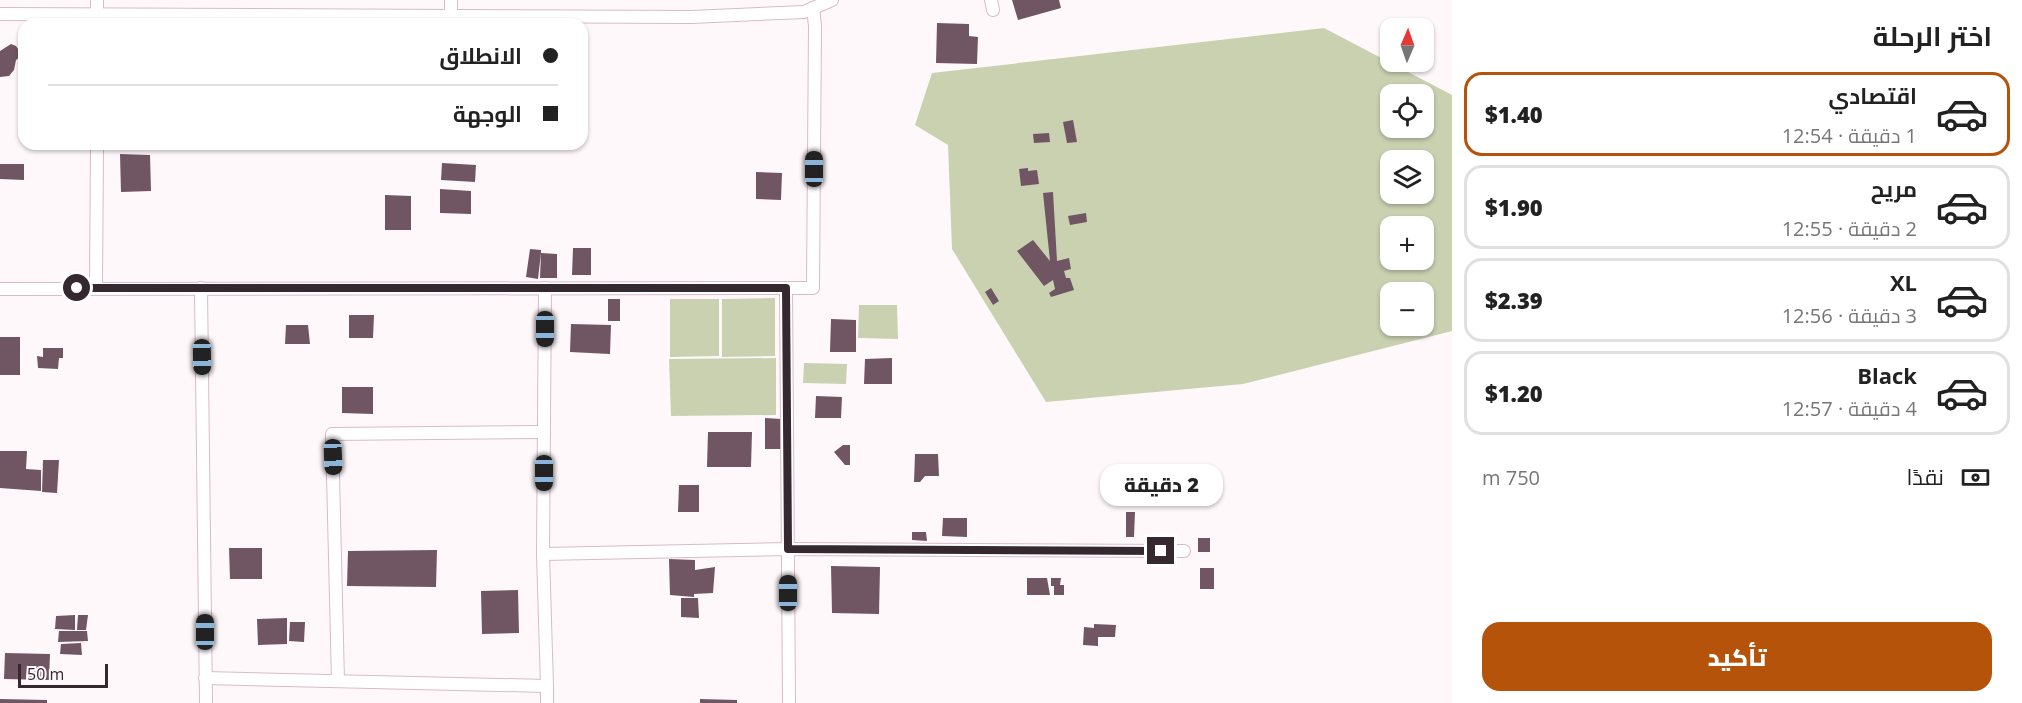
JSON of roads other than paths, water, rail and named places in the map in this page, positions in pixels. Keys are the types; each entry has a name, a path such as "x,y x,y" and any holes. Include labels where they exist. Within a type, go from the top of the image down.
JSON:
{"street":[{"path":"97,0 97,18"},
{"path":"451,0 451,15"},
{"path":"186,18 451,15 691,17 804,12 832,0"},
{"path":"0,289 813,288 813,8"},
{"path":"0,14 78,18"},
{"path":"96,288 97,150"},
{"path":"201,288 206,703"},
{"path":"545,288 543,554 547,703"},
{"path":"786,288 789,703"},
{"path":"338,681 332,434 544,432"},
{"path":"543,554 788,549 1184,551"},
{"path":"205,678 547,686"}]}
